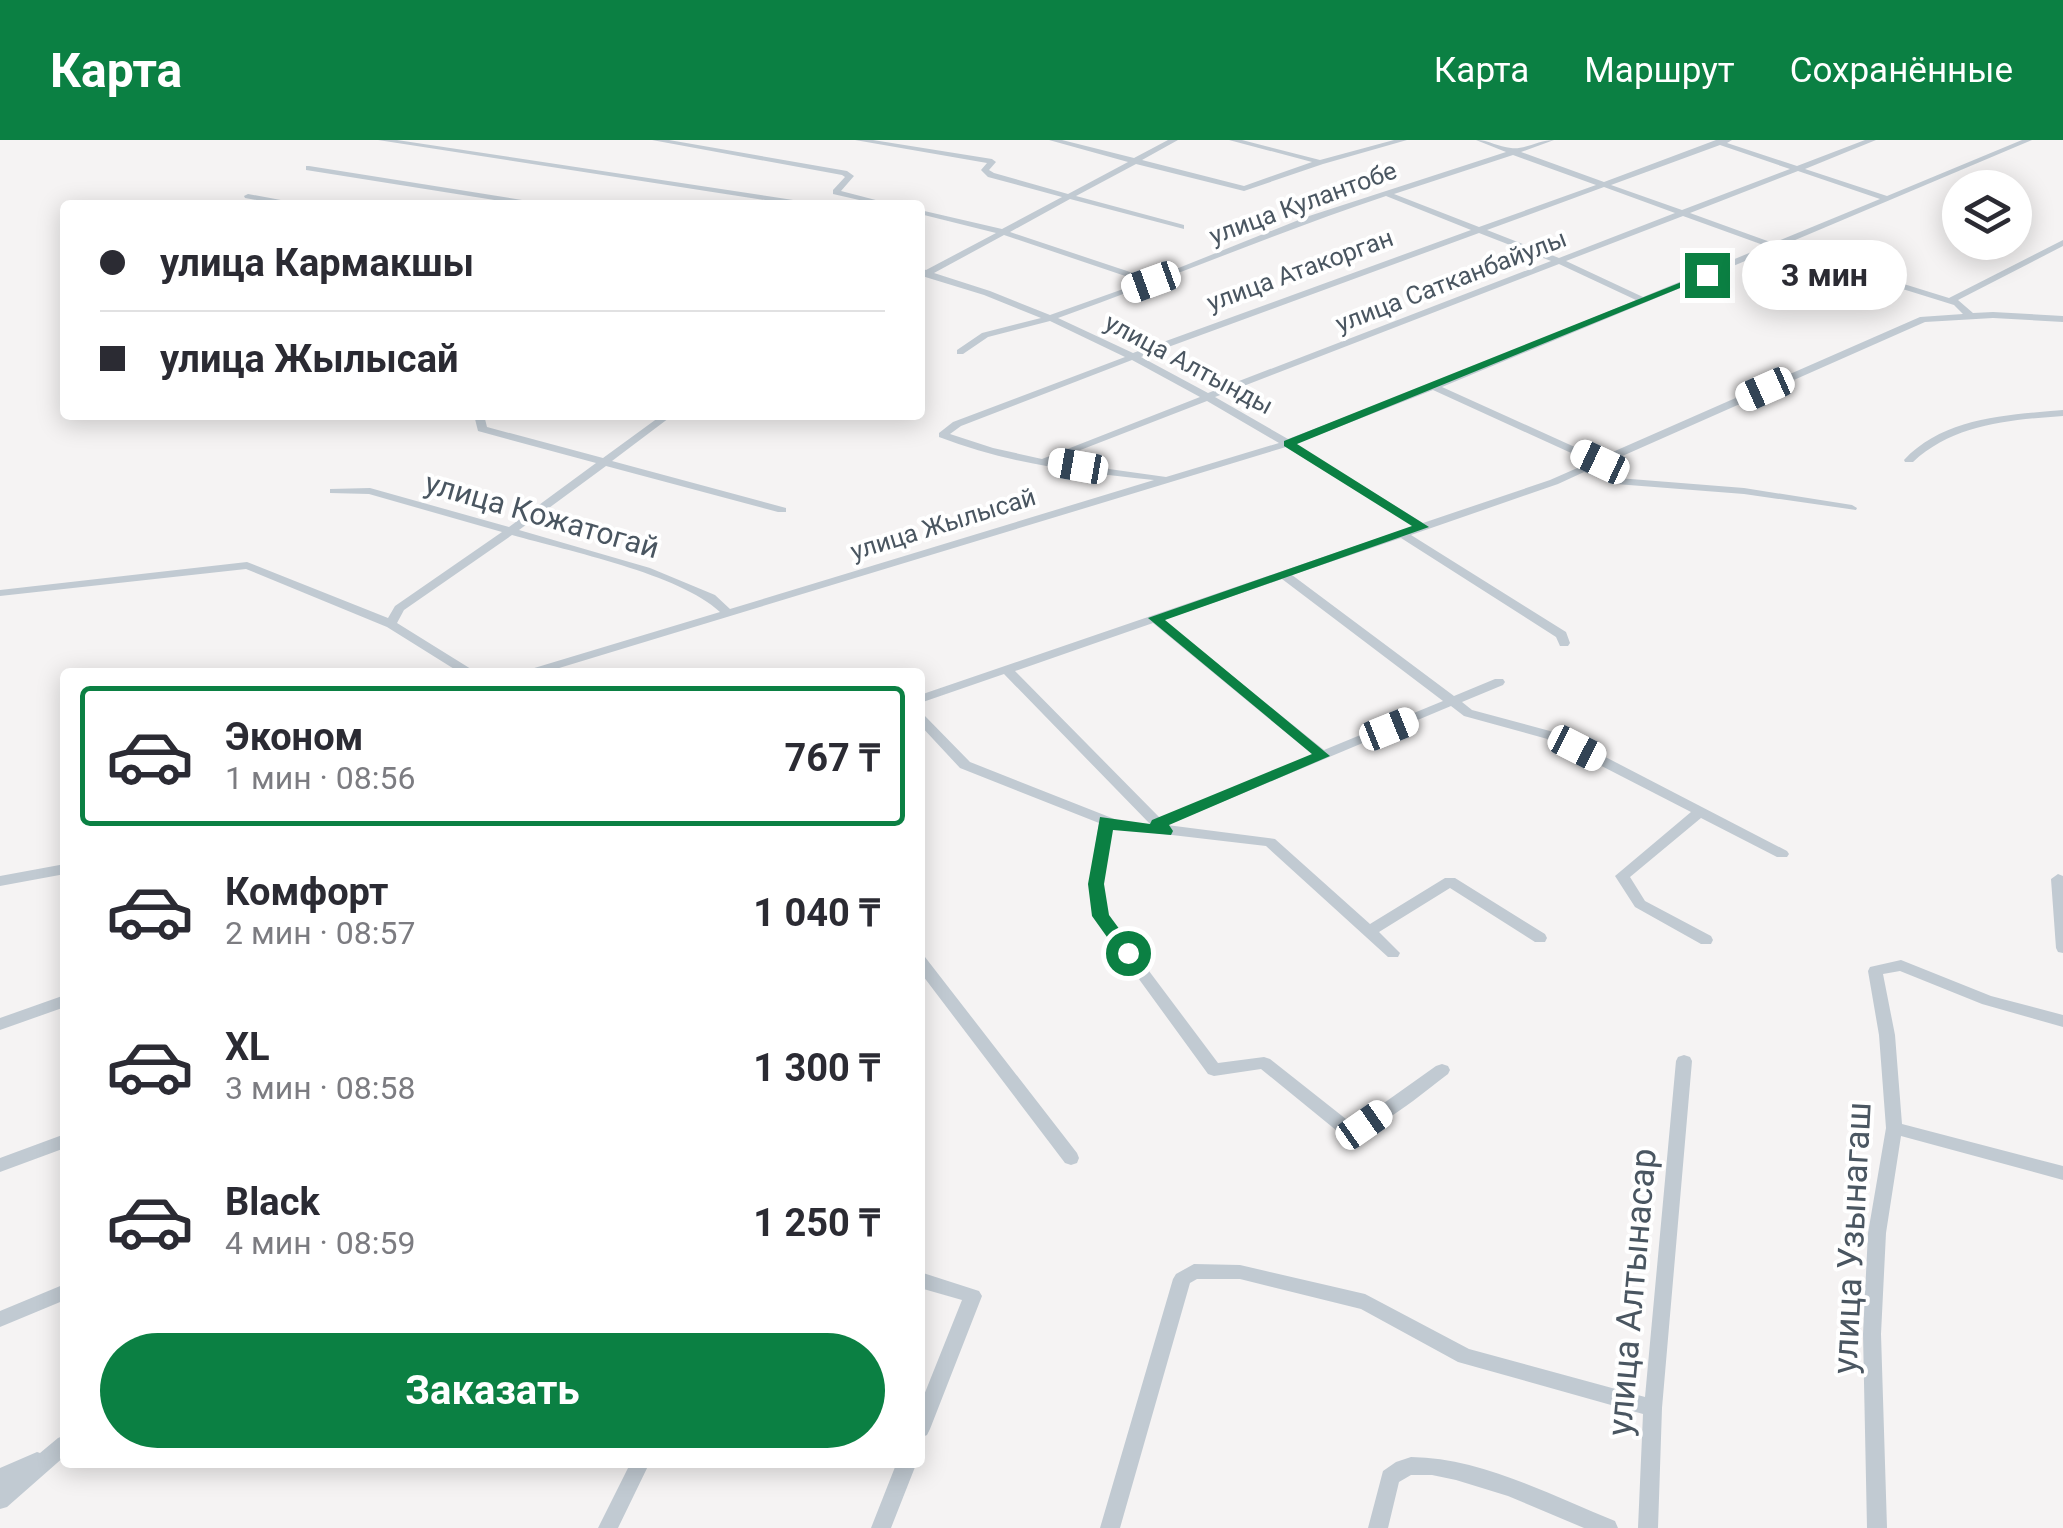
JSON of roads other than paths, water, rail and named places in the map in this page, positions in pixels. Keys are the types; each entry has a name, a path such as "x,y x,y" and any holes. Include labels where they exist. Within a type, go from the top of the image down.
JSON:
{"street":[{"path":"382,140 780,200"},
{"path":"656,140 844,172 850,176 836,192 870,200"},
{"path":"858,140 990,161 984,170 990,175 1073,194 1182,227"},
{"path":"1053,140 1244,189 1320,162 1403,140"},
{"path":"925,272 1174,140"},
{"path":"1234,140 1320,162"},
{"path":"1480,140 1776,247 1950,301 1970,316"},
{"name":"улица Кулантобе","path":"960,352 985,336 1151,282 1385,192 1550,140"},
{"name":"улица Сатканбайулы","path":"1045,460 1872,140"},
{"name":"улица Жылысай","path":"548,668 1288,443 1776,247 2028,140"},
{"path":"1720,141 1889,199"},
{"name":"улица Атакорган","path":"1170,479 1045,460 961,443 942,435 957,424 1132,356 1720,141"},
{"path":"309,168 510,200"},
{"path":"1385,192 1559,261 1645,300"},
{"path":"248,196 270,200"},
{"path":"925,213 1004,232 1151,282"},
{"path":"1950,301 2063,244"},
{"name":"улица Алтынды","path":"925,275 1050,318 1132,356 1288,443 1422,527"},
{"path":"925,697 1585,468 1923,319 2063,319"},
{"path":"1434,386 1600,462"},
{"path":"1910,460 1923,444 1969,427 2063,412"},
{"path":"480,420 482,429 782,510"},
{"path":"391,624 399,608 511,532 661,420"},
{"path":"1585,468 1616,481 1744,492 1852,508"},
{"name":"улица Кожатогай","path":"334,491 370,492 646,570 710,596 728,613"},
{"path":"1402,534 1562,635 1564,643"},
{"path":"0,593 247,565 391,624 461,668"},
{"path":"1284,574 1468,713 1556,737 1782,854"},
{"path":"1155,618 1322,756"},
{"path":"1006,669 1161,827"},
{"path":"1161,827 1499,682"},
{"path":"925,723 965,765 1120,826 1161,827 1270,842 1394,953"},
{"path":"1700,812 1622,876 1640,904 1706,940"},
{"path":"1106,821 1096,884 1100,916 1214,1070 1264,1063 1348,1130 1364,1125 1442,1070"},
{"path":"0,881 60,870"},
{"path":"2058,879 2063,948"},
{"path":"1368,931 1450,882 1540,938"},
{"name":"улица Узынагаш","path":"1877,1528 1872,1334 1878,1233 1894,1128 1887,1035 1875,970 1902,965 1987,1000 2063,1021"},
{"path":"925,968 1070,1158"},
{"path":"0,1024 60,1003"},
{"name":"улица Алтынасар","path":"1648,1528 1653,1408 1684,1061"},
{"path":"1894,1128 2063,1173"},
{"path":"0,1165 60,1143"},
{"path":"1110,1528 1182,1279 1194,1271 1240,1272 1365,1302 1465,1356 1653,1408"},
{"path":"925,1282 973,1296 925,1416"},
{"path":"0,1318 60,1294"},
{"path":"0,1478 60,1448"},
{"path":"0,1500 60,1448"},
{"path":"1378,1528 1390,1476 1407,1466 1436,1466 1468,1474 1608,1528"},
{"path":"608,1528 638,1468"},
{"path":"881,1528 905,1468"}]}
